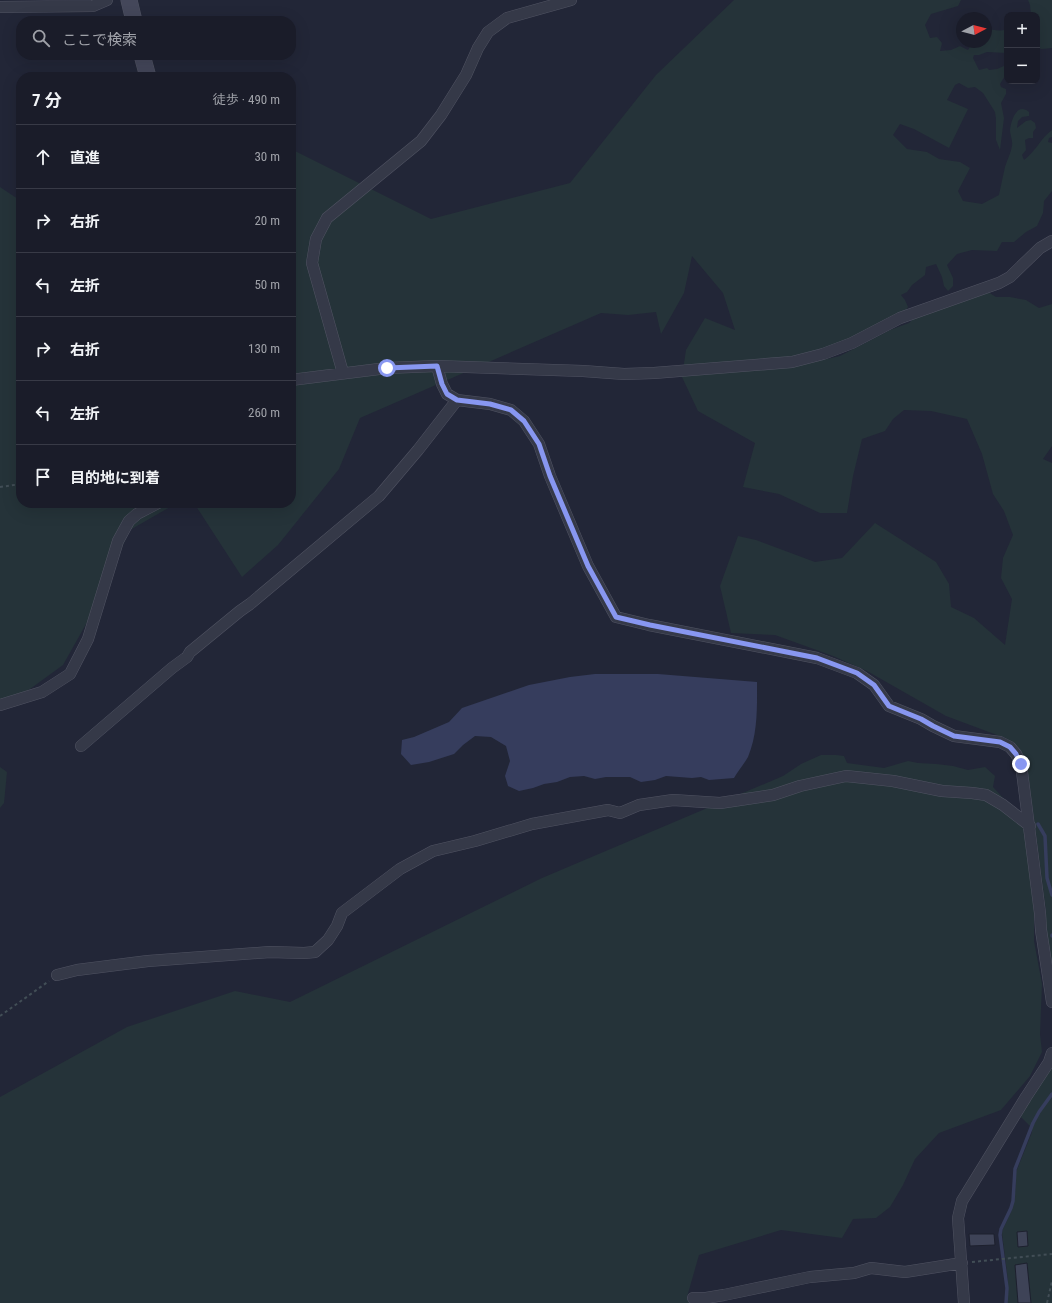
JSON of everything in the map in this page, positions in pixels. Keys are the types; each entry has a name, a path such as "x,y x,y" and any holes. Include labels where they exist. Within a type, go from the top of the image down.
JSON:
{"street":[{"path":"0,7 93,6 107,0"},
{"path":"129,0 133,16"},
{"path":"343,373 312,263 316,239 319,231 327,218 421,141 441,114 466,75 478,48 488,32 507,18 571,0"},
{"path":"143,60 147,72"},
{"path":"296,379 387,368 437,366 639,374 792,362 852,343 900,318 999,283 1010,277 1040,248 1052,241"},
{"path":"437,366 442,384 447,394 457,400 490,404 511,410 524,421 539,444 550,476 588,566 616,617 817,658 857,673 874,685 889,706 921,719 954,736 1000,742 1010,747 1016,754 1021,764 1030,826 1041,930 1052,1002"},
{"path":"82,746 190,652 379,496 418,450 457,400"},
{"path":"0,705 42,692 70,674 88,639 118,541 129,521 137,514 148,508"},
{"path":"57,976 77,970 148,961 270,952 315,952 328,940 337,926 342,913 400,869 433,851 532,824 608,810 620,813 639,805 673,800 720,803 773,795 800,786 846,776 893,781 986,796 1003,805 1030,826"},
{"path":"964,1303 958,1218 962,1201 1049,1062 1052,1053"},
{"path":"693,1298 706,1298 724,1295 810,1278 854,1273 871,1268 905,1272 962,1263"}],"path":[{"path":"0,488 16,485"},
{"path":"0,1016 57,976"},
{"path":"962,1263 1052,1254"},
{"path":"1047,1303 1052,1281"}],"shaded area":[{"path":"734,0 961,0 958,6 931,14 925,25 930,38 937,37 942,43 940,51 956,48 964,48 968,50 969,48 992,48 992,30 999,31 1004,30 1004,53 987,52 974,55 973,58 979,70 987,68 989,70 997,69 1004,66 1004,78 1000,84 1001,87 1006,89 1006,94 1001,103 1004,118 1000,150 996,140 995,112 983,93 975,87 968,88 959,83 955,85 947,100 968,109 949,148 914,129 900,124 893,135 907,149 927,152 939,159 960,162 970,168 958,191 963,201 982,204 999,195 1005,167 1012,146 1010,132 1013,117 1021,109 1025,109 1029,112 1029,116 1022,117 1018,121 1017,128 1026,121 1031,120 1035,123 1036,128 1033,132 1033,138 1025,140 1026,150 1022,155 1024,160 1052,130 1052,137 1049,138 1048,142 1052,143 1052,191 1044,201 1043,213 1037,226 1026,232 1014,242 1002,242 997,251 972,250 957,254 947,265 953,278 953,286 948,291 944,286 936,264 926,267 925,275 912,285 907,292 901,295 908,307 904,313 812,360 840,356 890,330 909,323 919,313 968,297 977,297 988,292 996,297 1010,297 1026,300 1039,308 1052,304 1052,446 1043,459 1052,463 1052,968 1045,928 1046,911 1025,760 1005,738 946,716 867,671 833,656 775,635 731,633 720,586 738,536 756,540 815,562 842,558 875,523 936,562 949,584 951,607 974,618 1005,645 1012,599 1001,578 1003,558 1013,535 1004,511 993,494 982,454 967,419 931,411 904,410 893,419 885,431 862,439 853,476 847,513 820,513 779,494 743,487 755,443 698,411 682,377 686,350 705,318 735,330 723,293 692,256 684,293 661,334 656,312 628,315 601,313 360,418 339,469 278,545 242,577 197,508 296,508 296,152 431,219 570,183 656,75"},
{"path":"1028,0 1052,0 1052,48 1040,49 1040,12 1031,12"},
{"path":"0,187 16,198 16,508 168,508 130,530 90,617 63,665 30,689 0,705"},
{"path":"821,755 844,756 847,763 884,768 908,761 953,766 968,770 985,767 995,776 993,787 1007,802 1023,815 1032,857 1030,876 1034,911 1034,941 1042,984 1040,1034 1042,1052 1030,1076 1001,1110 939,1133 915,1159 903,1185 890,1207 876,1218 853,1219 842,1238 781,1230 699,1255 687,1297 692,1303 0,1303 0,1097 127,1027 235,991 290,1002 542,878 783,776 801,764"},
{"path":"0,767 7,772 4,803 0,808"},
{"path":"1052,1065 1052,1303 1007,1303 1008,1280 1002,1233 1013,1207 1016,1172 1032,1132 1031,1127 1021,1117"}],"water":[{"path":"595,674 658,674 757,682 757,710 754,739 748,757 734,778 709,780 701,777 692,778 666,776 655,780 641,782 630,777 606,777 595,779 584,776 570,777 557,782 519,791 508,786 505,776 510,761 506,746 491,737 475,736 454,754 429,762 411,765 401,754 402,740 414,737 449,722 462,708 529,685"}],"building":[{"path":"1027,1231 1028,1246 1018,1247 1017,1232"},
{"path":"969,1234 994,1234 995,1245 970,1246"},
{"path":"1027,1263 1031,1303 1018,1303 1015,1265"}],"waterway":[{"path":"1038,824 1045,836 1047,878 1052,895"},
{"path":"1006,1303 1007,1288 1000,1235 1001,1229 1013,1201 1015,1169 1033,1123 1052,1094"}],"route":[{"path":"387,368 437,366 442,384 447,394 457,400 490,404 511,410 524,421 539,444 550,476 588,566 616,617 817,658 857,673 874,685 889,706 921,719 954,736 1000,742 1010,747 1016,754 1021,764"}]}
